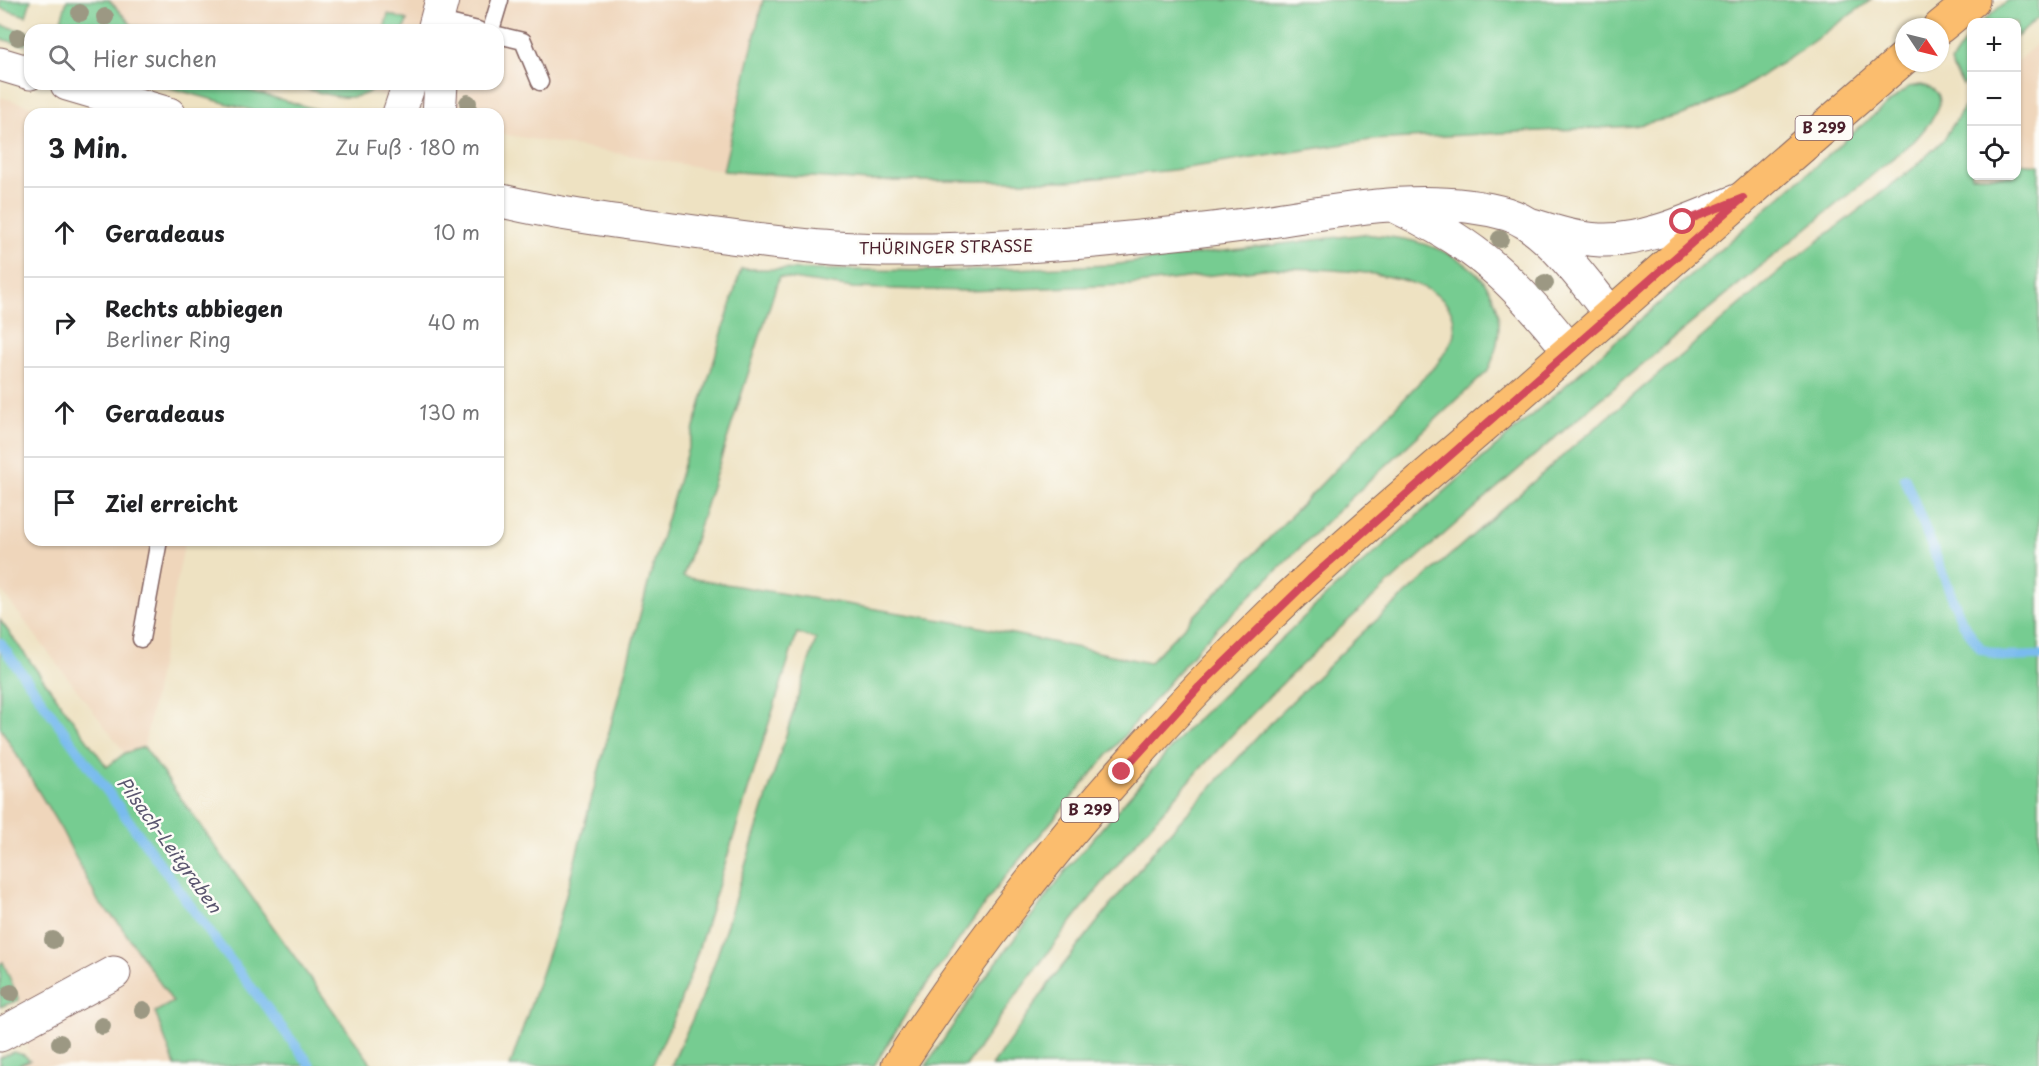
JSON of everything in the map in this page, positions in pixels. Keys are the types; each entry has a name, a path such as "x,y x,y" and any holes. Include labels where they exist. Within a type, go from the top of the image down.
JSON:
{"main road":[{"path":"1949,20 1973,0"},
{"name":"B 299","path":"898,1066 961,975 1026,889 1122,772 1199,687 1310,579 1895,66"}],"street":[{"path":"0,64 24,71"},
{"path":"87,90 149,108"},
{"path":"401,108 407,90"},
{"path":"439,108 441,90"},
{"path":"1527,223 1580,238 1621,239 1648,234 1743,198"},
{"name":"THÜRINGER STRASSE","path":"504,201 574,215 751,240 832,248 911,250 984,249 1181,233 1363,208 1478,207 1527,223 1567,262 1611,314"},
{"name":"THÜRINGER STRASSE","path":"1395,206 1428,222 1482,255 1520,290 1569,350"},
{"path":"0,1035 114,973"}],"lane":[{"path":"493,24 500,0"},
{"path":"437,17 459,24"},
{"path":"504,36 523,40 540,82"},
{"path":"141,639 158,546"}],"shaded area":[{"path":"109,0 763,0 723,171 507,135 504,134 504,108 422,108 364,90 504,90 504,24 131,24"},
{"path":"2039,42 2039,164 2021,163 2021,58"},
{"path":"0,97 38,108 24,108 24,546 184,546 144,747 125,753 0,589"},
{"path":"0,727 61,829 99,903 118,922 173,1002 155,1012 175,1066 16,1066 30,1060 19,1000 3,962 0,964"}],"green space":[{"path":"0,0 31,0 26,16 0,8"},
{"path":"67,0 109,0 131,24 60,24"},
{"path":"763,0 1871,0 1791,57 1731,95 1680,116 1634,126 1371,140 1173,170 1069,181 869,181 723,171"},
{"path":"2008,0 2039,0 2039,17 2021,33 2021,18 1987,18"},
{"path":"388,14 407,20 406,24 386,24"},
{"path":"0,25 24,31 24,45 0,39"},
{"path":"1967,38 1967,81 1963,85 1951,62"},
{"path":"1921,85 1932,89 1938,95 1940,102 1933,118 1914,141 1589,409 1338,630 1235,732 1139,839 1021,988 966,1066 926,1066 984,979 1071,864 1189,727 1328,594 1861,126 1908,87"},
{"path":"178,90 247,90 311,108 243,108"},
{"path":"310,90 371,90 359,96 348,97"},
{"path":"1967,106 1967,180 2021,180 2021,163 2039,165 2039,1066 992,1066 1053,978 1159,844 1276,717 1362,633 1567,452 1787,265 1916,166 1944,139"},
{"path":"1363,234 1413,241 1458,259 1488,286 1496,304 1499,324 1496,346 1488,371 1351,498 1204,641 1003,879 911,1006 874,1066 671,1066 701,1000 717,956 816,639 797,633 692,970 652,1066 510,1066 559,921 651,573 741,269 962,271 1111,265","holes":["1272,268 1377,274 1430,290 1447,304 1454,323 1455,335 1437,364 1149,663 966,624 683,577 779,277 853,288 966,291 1128,285"]},
{"path":"0,620 107,767 125,753 144,747 373,1066 175,1066 155,1012 173,1002 118,922 99,903 61,829 0,727"},
{"path":"3,962 19,1000 0,1007 0,964"},
{"path":"13,1052 24,1055 30,1060 16,1066 0,1066 0,1058"}],"waterway":[{"path":"1905,478 1962,622 1981,649 2004,657 2039,656"},
{"name":"Pilsach-Leitgraben","path":"0,643 213,937 311,1066"}],"route":[{"path":"1122,772 1199,687 1255,630 1310,579 1743,198 1683,222"}]}
